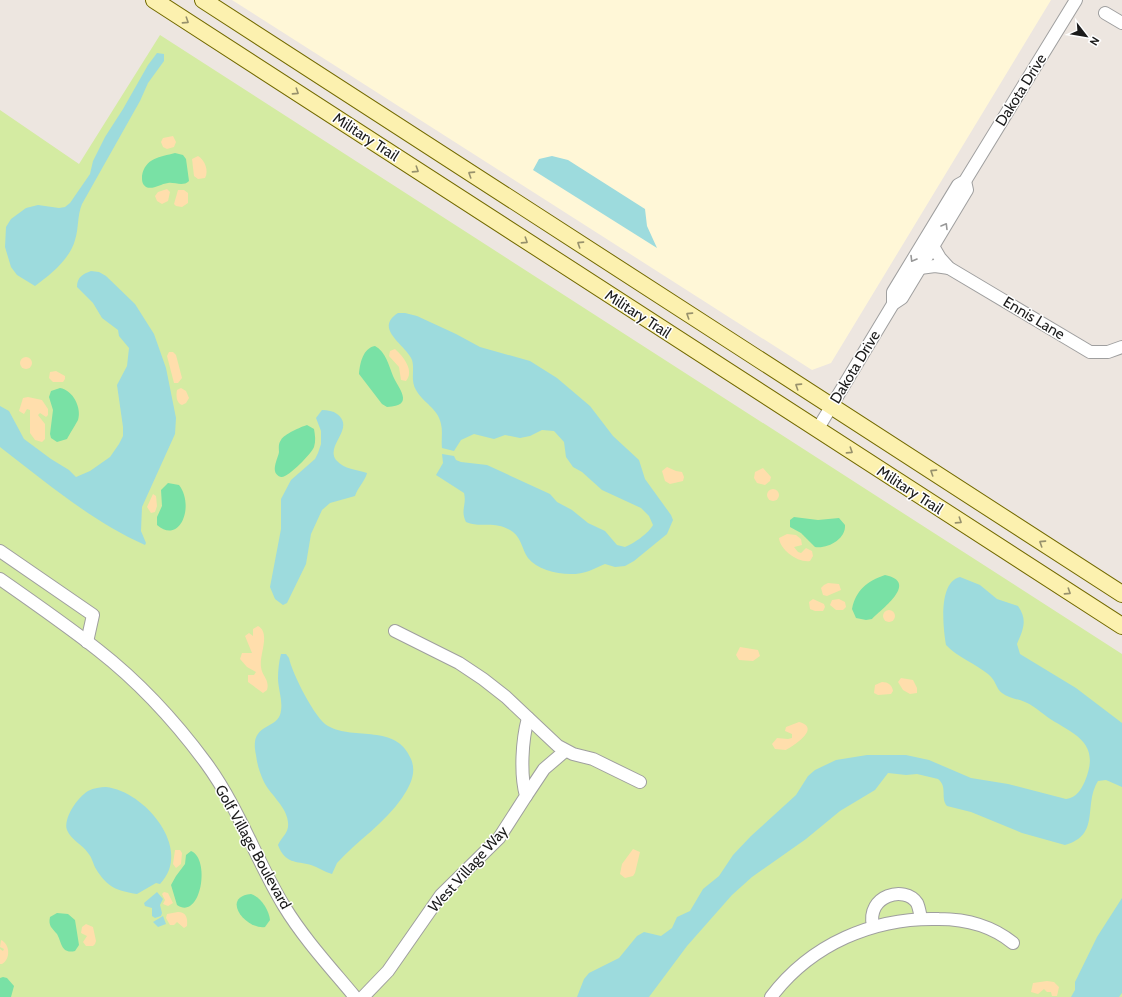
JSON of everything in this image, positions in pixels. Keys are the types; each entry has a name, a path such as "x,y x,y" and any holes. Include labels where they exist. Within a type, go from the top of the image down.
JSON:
{"main road":[{"name":"Military Trail","path":"154,0 1122,626"},
{"name":"Military Trail","path":"203,0 1122,594"}],"street":[{"name":"Dakota Drive","path":"893,304 893,292 958,185 965,181 1076,0"},
{"path":"1105,12 1122,23"},
{"name":"Dakota Drive","path":"817,430 893,304 902,298 968,190 965,181"},
{"name":"Ennis Lane","path":"933,246 940,258 950,268 1090,352 1108,352 1122,346"},
{"name":"Ennis Lane","path":"920,268 935,266 950,268"},
{"path":"0,551 93,615 87,642"},
{"name":"Golf Village Boulevard","path":"0,579 87,642 142,690 173,722 207,764 239,816 284,907 355,997"},
{"path":"394,631 459,663 484,679 528,718 551,741 565,750 593,759 640,782"},
{"path":"526,796 523,786 522,754 528,718"},
{"name":"West Village Way","path":"363,997 388,971 441,895 504,832 544,769 565,750"},
{"path":"873,926 872,911 876,903 882,898 896,894 912,898 917,903 921,918"},
{"path":"771,997 792,973 811,957 832,944 873,926 921,918 963,921 988,927 1002,934 1013,943"}],"shaded area":[{"path":"232,0 1051,0 831,363 812,370"}],"green space":[{"path":"160,35 1122,654 1122,997 0,997 0,110 79,164"},
{"path":"175,153 183,155 186,159 189,181 184,184 168,183 151,188 146,187 142,182 142,176 146,165 154,159"},
{"path":"375,346 384,355 403,396 401,403 396,406 387,407 382,404 359,374 361,361 365,353 371,347"},
{"path":"60,388 69,392 75,400 79,410 79,415 78,420 67,439 57,442 51,438 50,434 53,410 49,397 51,391"},
{"path":"307,425 314,429 314,447 304,460 288,474 284,477 277,475 275,472 275,466 280,442 289,433"},
{"path":"168,483 179,485 184,494 186,503 183,520 178,527 172,530 165,530 157,525 157,517 162,506 161,490"},
{"path":"794,517 818,520 839,518 845,525 845,530 839,539 830,545 815,547 801,533 790,527 790,520"},
{"path":"885,575 895,578 899,583 899,589 895,596 872,619 866,620 856,618 852,609 859,591 868,583"},
{"path":"191,851 197,856 201,865 202,876 197,897 192,904 185,908 177,905 171,885 185,864 186,855"},
{"path":"251,894 264,904 268,912 270,920 265,927 258,927 250,924 239,913 237,901 242,896"},
{"path":"57,913 68,914 75,920 79,945 75,951 70,952 64,949 57,934 51,927 50,917"},
{"path":"0,978 7,978 14,986 11,997 0,997"}],"sand":[{"path":"173,136 176,142 174,147 167,149 163,147 161,142 163,138"},
{"path":"198,156 203,160 206,166 207,172 205,178 198,179 194,176 192,159"},
{"path":"167,189 170,192 168,201 162,204 157,201 155,196 158,192"},
{"path":"178,190 184,190 188,193 188,203 182,207 174,204"},
{"path":"395,349 409,368 406,381 401,380 399,367 389,356 390,351"},
{"path":"169,352 173,352 176,355 182,378 178,383 174,383 167,356"},
{"path":"24,357 28,357 32,363 28,369 24,369 20,365 20,361"},
{"path":"56,371 65,376 63,382 53,382 49,378 50,372"},
{"path":"181,388 186,391 189,398 186,403 182,405 179,403 177,396 177,390"},
{"path":"28,397 42,400 48,409 48,415 46,417 40,413 38,415 45,424 45,439 42,442 35,440 30,433 30,410 27,409 24,414 19,411 23,398"},
{"path":"667,467 682,472 684,477 683,481 670,484 665,481 662,471"},
{"path":"763,468 771,477 770,481 765,485 757,483 754,478 755,472"},
{"path":"771,489 775,489 779,495 775,501 771,501 767,497 767,493"},
{"path":"153,494 156,496 157,506 155,512 151,513 147,507"},
{"path":"787,534 796,535 801,539 802,545 794,547 798,552 801,553 806,548 812,551 813,556 810,561 795,558 786,551 780,543 779,538"},
{"path":"828,583 839,584 841,590 827,596 823,595 821,588"},
{"path":"813,599 824,604 825,607 823,611 815,611 810,609 809,602"},
{"path":"839,599 845,602 846,607 843,610 836,610 830,605 832,600"},
{"path":"889,610 893,612 895,616 893,620 889,622 885,620 883,616 885,612"},
{"path":"258,626 262,629 264,634 261,667 268,687 263,693 248,682 248,675 254,675 256,672 247,667 240,659 242,653 252,653 245,636 249,633 253,636 253,629"},
{"path":"740,647 758,650 760,656 753,661 739,660 736,655"},
{"path":"901,678 913,680 917,688 917,693 910,694 903,690 898,682"},
{"path":"882,682 888,683 891,686 893,691 891,694 878,695 874,693 875,685"},
{"path":"799,722 808,728 804,737 786,750 775,749 772,744 777,738 792,738 792,734 785,731 786,727"},
{"path":"633,849 640,852 635,873 633,876 625,878 620,874 622,864"},
{"path":"175,850 180,850 182,853 181,864 176,868 173,864"},
{"path":"164,892 168,893 173,903 168,906 163,904 165,900 162,894"},
{"path":"178,912 185,914 187,918 187,926 184,928 177,922 174,925 170,925 166,918 167,914"},
{"path":"86,924 93,927 96,941 93,946 86,946 83,942 87,936 81,933 82,927"},
{"path":"1,940 8,948 8,955 5,962 0,964 0,949 3,951 4,949 0,947"},
{"path":"1047,981 1054,982 1059,987 1057,996 1052,996 1051,992 1047,992 1044,989 1038,994 1031,992 1033,983"}],"water":[{"path":"157,53 164,54 164,61 148,83 140,101 82,204 79,213 76,236 69,254 59,266 35,286 17,275 11,267 5,247 6,227 11,219 26,208 38,205 59,208 65,207 70,203 90,174 93,161 105,137 148,65"},
{"path":"552,156 568,160 645,209 647,226 657,248 533,170 539,159"},
{"path":"91,271 99,272 106,276 135,304 154,334 166,368 176,418 175,434 142,507 141,531 146,543 145,545 88,513 0,447 0,406 9,411 24,439 69,470 76,477 90,471 110,457 119,444 123,436 123,427 117,385 127,366 129,348 119,336 118,330 102,318 93,303 77,287 81,276"},
{"path":"398,313 417,316 480,347 530,361 557,378 590,406 613,436 639,460 645,479 673,520 667,534 634,561 625,566 615,567 605,564 582,573 565,574 548,571 533,563 526,555 516,535 506,528 494,525 477,525 466,522 464,518 464,493 436,475 443,463 442,454 454,456 456,460 461,462 487,465 550,494 557,502 572,510 588,523 605,531 617,545 625,547 644,535 653,525 649,516 641,508 602,490 582,472 573,467 566,457 564,442 554,431 542,430 530,436 520,438 505,435 494,439 474,434 461,440 454,451 442,448 442,430 439,418 434,410 422,399 416,390 413,382 412,360 409,354 393,337 390,331 389,325 391,319"},
{"path":"322,410 334,412 342,419 342,431 334,448 336,460 343,466 367,473 355,496 330,503 322,510 311,534 306,564 287,603 283,605 275,599 270,587 281,529 281,499 291,480 315,459 318,453 321,444 321,431 316,418"},
{"path":"960,577 980,585 997,599 1018,606 1024,620 1023,630 1017,644 1020,654 1076,688 1122,723 1122,787 1106,780 1098,781 1094,790 1087,827 1083,834 1076,840 1065,845 1022,833 971,812 947,806 944,800 943,785 938,779 917,774 906,775 888,773 875,790 840,811 806,839 752,877 732,895 687,946 649,997 577,997 584,979 589,973 619,958 637,936 644,932 661,936 672,928 677,917 690,911 703,889 719,876 733,855 751,836 796,795 808,776 815,770 836,760 867,755 906,755 929,760 971,778 1008,784 1066,799 1073,797 1078,793 1085,781 1090,760 1089,751 1080,738 1029,704 1004,695 988,674 946,645 943,617 945,596 948,587 953,581"},
{"path":"281,654 286,654 289,658 305,695 323,722 328,726 339,730 385,737 396,741 404,748 413,764 412,779 402,798 379,824 337,863 332,874 311,865 292,861 284,856 278,845 288,827 288,820 283,809 264,782 256,758 256,738 263,729 277,720 280,715 281,701 278,678"},
{"path":"106,787 121,791 136,799 149,810 160,824 168,839 171,855 169,870 160,884 156,883 137,894 118,890 104,880 96,869 89,855 83,847 71,837 67,830 66,825 69,814 80,798 90,790"},
{"path":"157,892 163,899 160,905 162,913 161,916 155,918 152,916 152,908 145,906 144,903"},
{"path":"1122,898 1122,993 1119,997 1071,997 1075,990 1075,982 1097,937"},
{"path":"163,916 166,924 158,927 153,922"}]}
